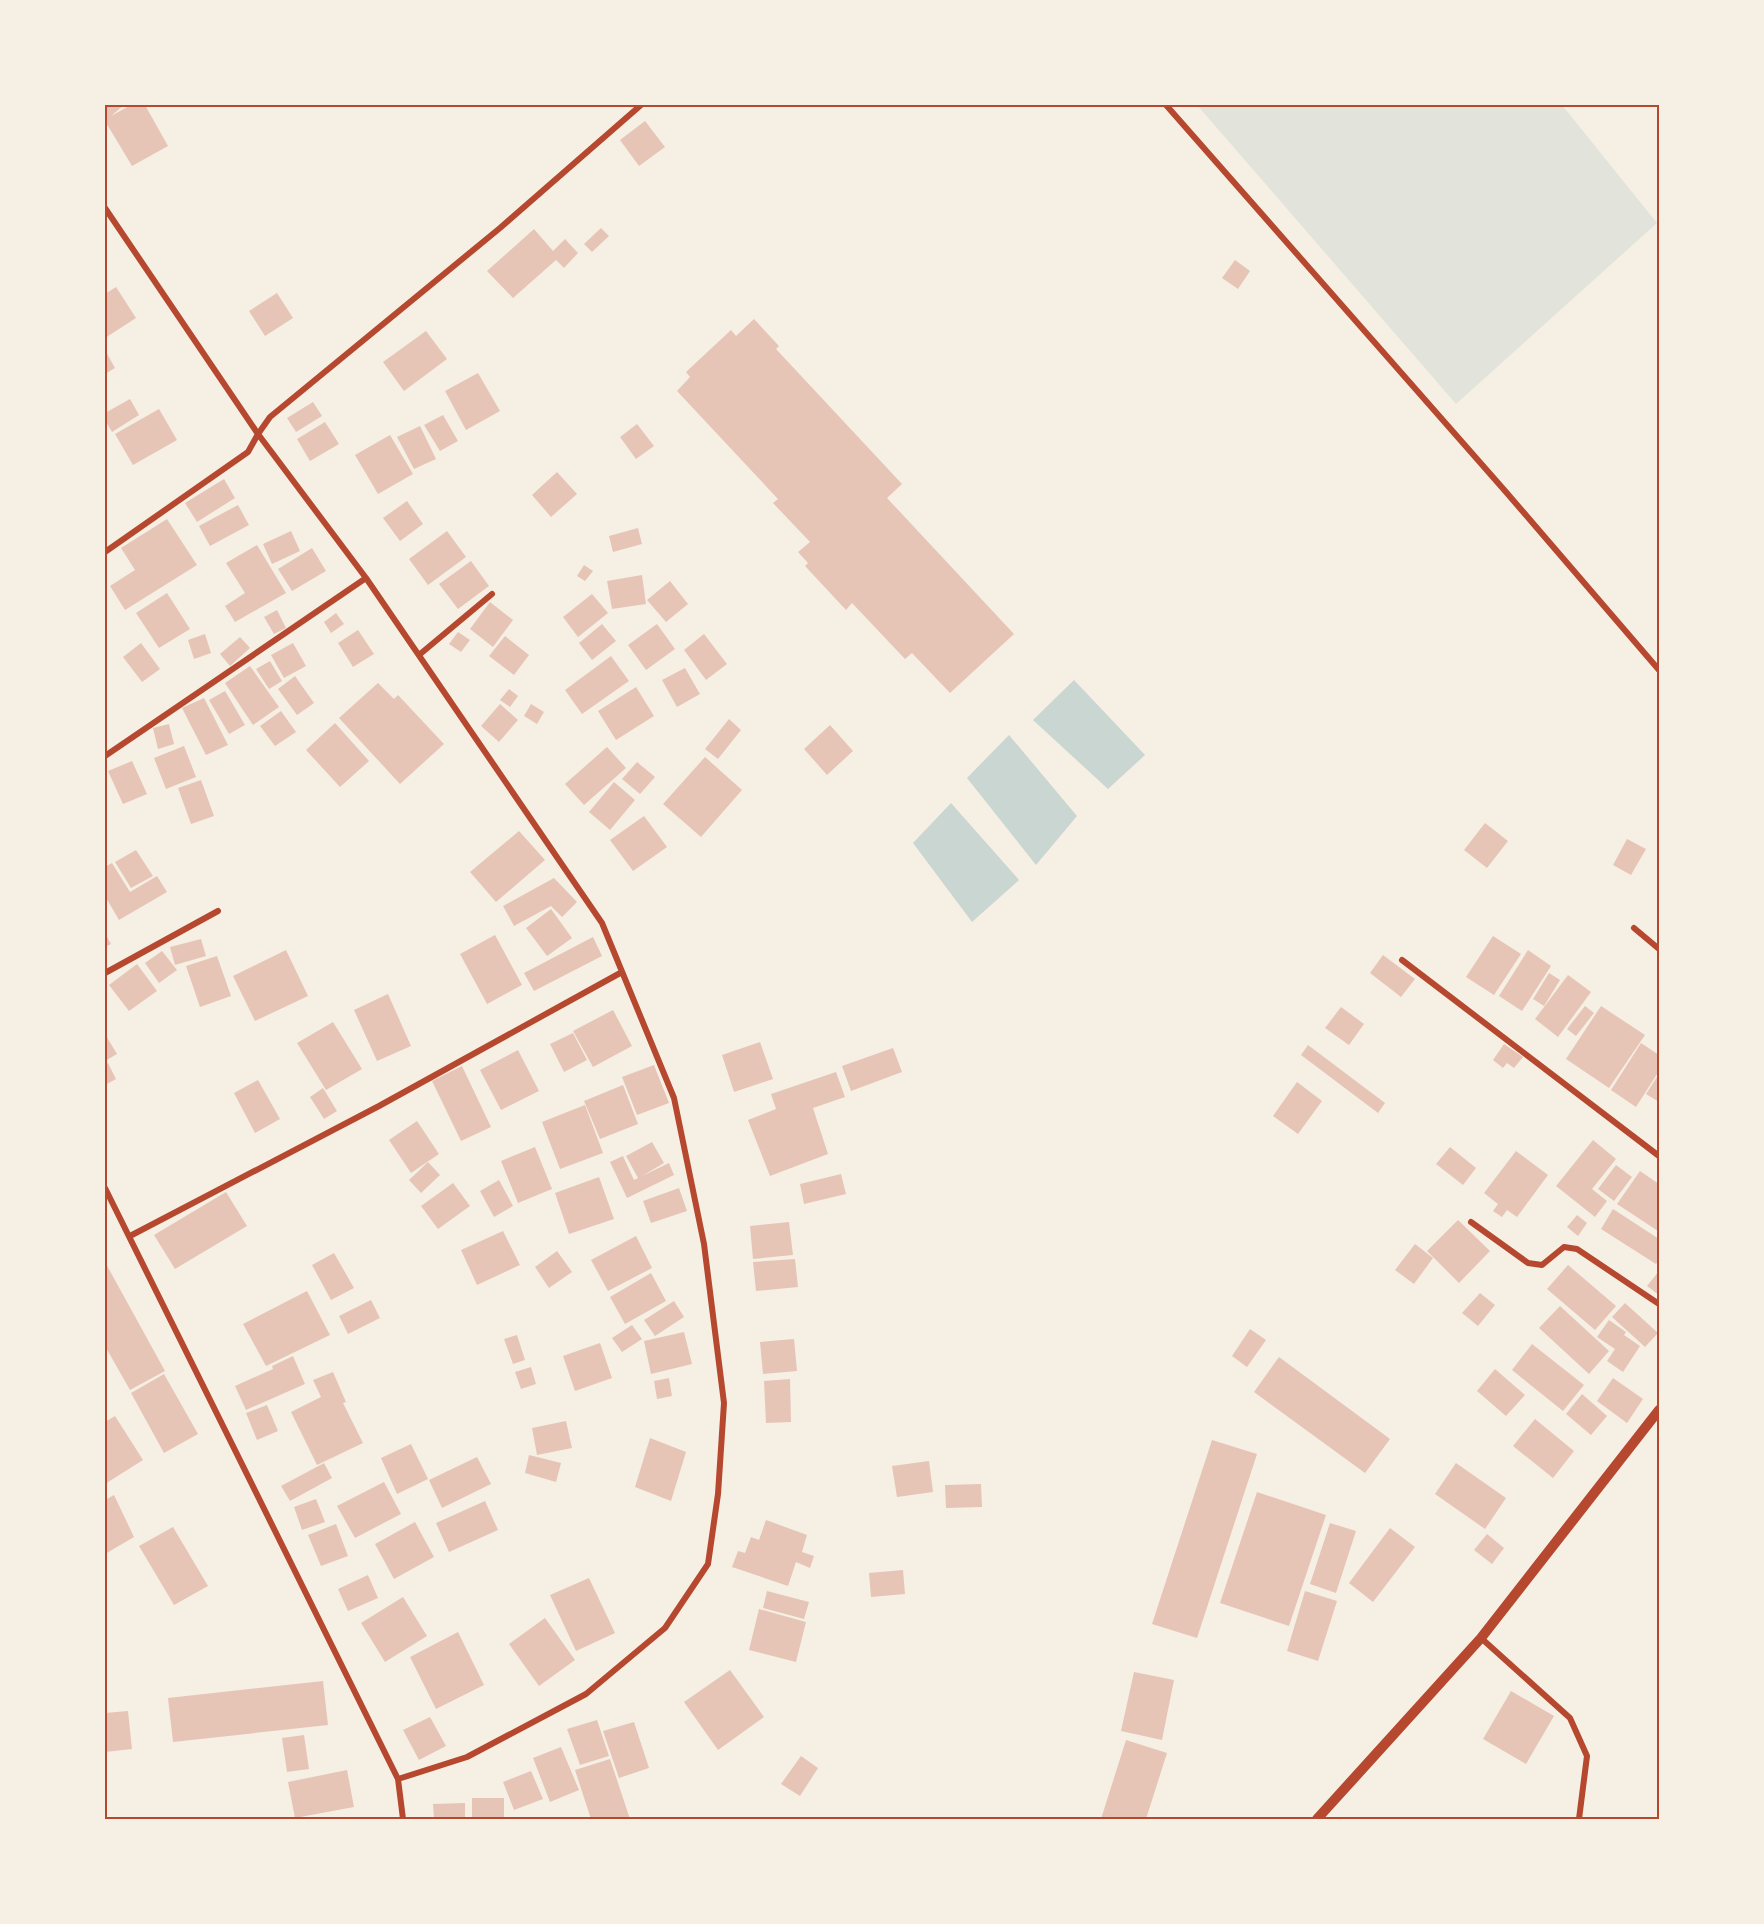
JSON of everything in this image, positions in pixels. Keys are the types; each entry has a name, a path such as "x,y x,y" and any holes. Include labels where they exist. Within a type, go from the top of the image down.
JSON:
{"street":[{"path":"105,552 248,452 270,417 500,228 641,105"},
{"path":"1166,105 1659,670"},
{"path":"105,208 258,434 366,578 602,923 674,1098 704,1244 723,1403 718,1494 708,1564 665,1628 586,1694 467,1757 398,1779"},
{"path":"105,756 366,578"},
{"path":"419,656 492,594"},
{"path":"105,974 218,911"},
{"path":"1634,928 1659,949"},
{"path":"1402,960 1659,1156"},
{"path":"130,1236 379,1106 622,972"},
{"path":"105,1188 398,1779 403,1819"},
{"path":"1471,1222 1528,1263 1542,1265 1564,1247 1577,1249 1659,1304"},
{"path":"1317,1819 1481,1638 1659,1410"},
{"path":"1481,1638 1570,1718 1587,1756 1579,1819"}],"shaded area":[{"path":"1197,105 1562,105 1657,223 1456,404"},
{"path":"1074,680 1145,755 1108,789 1033,720"},
{"path":"1009,735 1077,816 1036,865 967,778"},
{"path":"951,803 1019,880 972,922 913,843"}],"building":[{"path":"105,105 124,105 111,116 131,105 145,105 168,146 132,166 105,121"},
{"path":"645,121 665,147 639,166 620,140"},
{"path":"601,228 609,236 592,252 584,244"},
{"path":"534,229 553,251 565,239 578,253 564,268 556,260 513,298 487,271"},
{"path":"1235,260 1250,271 1238,289 1222,278"},
{"path":"116,287 136,318 105,338 105,294"},
{"path":"277,293 293,318 265,336 249,311"},
{"path":"754,319 779,346 776,349 902,484 887,498 1014,634 950,693 912,653 905,659 852,603 846,610 805,566 808,563 798,552 810,542 773,503 778,499 677,391 690,377 686,372 731,330 736,336"},
{"path":"426,331 447,359 404,391 383,362"},
{"path":"105,350 115,368 105,374"},
{"path":"478,373 500,411 466,430 445,391"},
{"path":"130,399 139,415 112,432 105,420 105,413"},
{"path":"313,402 322,416 296,432 287,418"},
{"path":"159,409 177,440 133,465 115,434"},
{"path":"443,415 458,441 440,451 424,425"},
{"path":"325,422 339,444 310,461 297,439"},
{"path":"637,424 654,446 636,459 620,437"},
{"path":"420,426 436,459 414,469 397,437"},
{"path":"390,435 413,474 378,494 355,455"},
{"path":"557,472 577,494 551,517 532,495"},
{"path":"224,479 235,498 197,522 185,503"},
{"path":"407,501 423,524 400,541 383,518"},
{"path":"238,505 249,525 210,546 199,526"},
{"path":"167,519 197,565 125,610 110,586 135,570 121,548"},
{"path":"638,528 642,544 613,552 609,536"},
{"path":"291,531 300,551 272,564 263,544"},
{"path":"447,531 466,557 428,585 409,559"},
{"path":"257,545 286,593 235,622 225,606 245,593 226,563"},
{"path":"312,548 326,571 292,591 278,569"},
{"path":"471,561 489,586 458,609 439,584"},
{"path":"584,565 593,571 585,581 577,576"},
{"path":"642,575 646,604 612,609 607,581"},
{"path":"670,581 688,604 666,622 647,600"},
{"path":"167,593 190,629 159,648 136,613"},
{"path":"592,594 608,613 578,637 563,617"},
{"path":"490,602 513,620 493,647 470,629"},
{"path":"277,610 286,628 274,634 264,617"},
{"path":"336,613 344,624 331,633 324,622"},
{"path":"602,624 616,641 592,660 579,643"},
{"path":"657,624 675,649 646,670 628,645"},
{"path":"358,630 374,654 353,667 338,643"},
{"path":"458,632 470,640 461,652 449,644"},
{"path":"205,634 211,653 194,659 188,640"},
{"path":"704,634 727,664 706,680 684,650"},
{"path":"505,636 529,655 514,675 489,656"},
{"path":"240,637 250,648 230,666 220,654"},
{"path":"141,643 160,669 142,682 123,657"},
{"path":"293,643 306,666 284,678 271,655"},
{"path":"611,656 629,681 582,714 565,690"},
{"path":"270,661 282,681 269,689 256,669"},
{"path":"250,666 279,707 253,725 225,683"},
{"path":"685,668 700,694 677,707 662,680"},
{"path":"295,676 314,703 297,715 278,689"},
{"path":"378,683 394,699 398,695 444,744 400,784 339,718"},
{"path":"636,687 654,716 616,740 598,711"},
{"path":"509,689 518,696 510,707 500,700"},
{"path":"225,691 245,725 229,734 209,700"},
{"path":"204,698 228,745 206,755 182,708"},
{"path":"500,704 518,720 499,742 481,726"},
{"path":"531,704 544,712 537,724 524,716"},
{"path":"281,711 296,732 275,746 260,726"},
{"path":"729,719 741,730 718,759 705,749"},
{"path":"335,723 369,761 340,787 306,750"},
{"path":"169,724 174,744 158,749 153,728"},
{"path":"830,725 853,751 827,775 804,749"},
{"path":"184,746 196,777 166,789 154,758"},
{"path":"607,747 626,768 584,805 565,784"},
{"path":"705,757 742,790 701,837 663,804"},
{"path":"132,761 147,794 123,804 108,771"},
{"path":"637,762 655,777 640,794 622,779"},
{"path":"201,780 214,816 191,824 178,788"},
{"path":"614,782 635,800 610,830 589,812"},
{"path":"644,816 667,847 633,871 610,840"},
{"path":"1485,823 1508,841 1487,868 1464,850"},
{"path":"519,831 545,860 496,902 470,872"},
{"path":"1627,839 1646,849 1631,875 1613,865"},
{"path":"136,850 153,876 131,888 115,862"},
{"path":"112,863 130,892 157,876 167,892 119,920 105,896 105,867"},
{"path":"554,878 577,902 562,917 551,906 514,926 503,906"},
{"path":"551,909 572,938 547,956 526,928"},
{"path":"105,933 111,944 105,947"},
{"path":"495,935 522,985 487,1004 460,954"},
{"path":"1493,936 1521,954 1494,995 1466,977"},
{"path":"593,937 602,956 534,991 524,973"},
{"path":"201,939 206,956 175,965 170,947"},
{"path":"286,950 308,996 255,1021 233,976"},
{"path":"1528,950 1551,966 1522,1011 1499,996"},
{"path":"162,951 177,970 159,983 145,963"},
{"path":"1383,955 1415,979 1401,997 1370,973"},
{"path":"217,956 231,996 200,1007 186,966"},
{"path":"137,964 157,991 129,1011 109,985"},
{"path":"1549,973 1560,980 1544,1006 1533,999"},
{"path":"1568,975 1591,992 1558,1037 1535,1019"},
{"path":"388,994 411,1046 377,1061 354,1010"},
{"path":"1585,1006 1594,1013 1576,1036 1567,1029"},
{"path":"1601,1006 1645,1035 1609,1088 1566,1059"},
{"path":"1341,1007 1364,1024 1349,1045 1325,1028"},
{"path":"613,1010 632,1046 593,1067 573,1031"},
{"path":"333,1022 362,1069 326,1090 297,1043"},
{"path":"573,1033 587,1060 564,1072 550,1044"},
{"path":"105,1034 117,1054 105,1061"},
{"path":"760,1042 773,1079 734,1092 722,1055"},
{"path":"1641,1043 1659,1055 1659,1071 1636,1107 1611,1090"},
{"path":"1504,1044 1523,1057 1514,1068 1507,1063 1503,1068 1493,1060"},
{"path":"1308,1045 1385,1103 1378,1113 1301,1055"},
{"path":"893,1048 902,1072 851,1091 842,1066"},
{"path":"518,1050 539,1091 501,1110 480,1070"},
{"path":"108,1063 116,1079 105,1085 105,1065"},
{"path":"654,1065 669,1103 637,1115 622,1077"},
{"path":"462,1066 491,1127 461,1141 432,1081"},
{"path":"836,1072 845,1097 813,1108 828,1154 770,1176 748,1120 776,1109 771,1094"},
{"path":"1659,1074 1659,1102 1646,1094"},
{"path":"258,1080 280,1119 255,1133 234,1093"},
{"path":"1297,1082 1322,1101 1298,1134 1273,1116"},
{"path":"623,1085 638,1124 600,1139 584,1101"},
{"path":"323,1088 337,1111 324,1119 310,1097"},
{"path":"585,1105 603,1153 560,1169 542,1122"},
{"path":"417,1121 439,1154 411,1173 389,1140"},
{"path":"1593,1140 1616,1159 1592,1189 1607,1201 1595,1217 1556,1186"},
{"path":"652,1142 664,1163 642,1176 669,1163 674,1175 627,1198 610,1162 623,1156 634,1180 638,1178 626,1156"},
{"path":"535,1147 552,1189 518,1203 501,1161"},
{"path":"1450,1147 1476,1168 1463,1185 1436,1164"},
{"path":"1516,1151 1548,1175 1517,1217 1507,1210 1502,1217 1493,1211 1498,1204 1484,1193"},
{"path":"428,1162 440,1175 421,1193 409,1180"},
{"path":"1616,1165 1632,1177 1614,1201 1598,1189"},
{"path":"1640,1171 1659,1184 1658,1231 1617,1204"},
{"path":"841,1174 846,1194 804,1204 800,1184"},
{"path":"599,1177 614,1219 569,1234 555,1193"},
{"path":"499,1180 513,1206 494,1217 480,1191"},
{"path":"453,1183 470,1206 438,1229 421,1206"},
{"path":"679,1188 687,1211 651,1223 643,1201"},
{"path":"226,1192 247,1226 175,1269 154,1235"},
{"path":"1613,1209 1659,1239 1659,1260 1656,1264 1601,1229"},
{"path":"1577,1215 1587,1223 1578,1236 1567,1227"},
{"path":"1458,1220 1490,1251 1459,1283 1427,1251"},
{"path":"789,1222 793,1255 753,1259 750,1226"},
{"path":"503,1231 520,1265 477,1285 461,1250"},
{"path":"636,1236 652,1268 608,1291 591,1260"},
{"path":"1415,1244 1433,1258 1414,1284 1395,1270"},
{"path":"557,1251 572,1272 549,1288 535,1267"},
{"path":"334,1253 354,1288 331,1300 312,1265"},
{"path":"795,1259 798,1287 756,1291 753,1262"},
{"path":"105,1262 165,1371 130,1390 105,1346"},
{"path":"1568,1265 1616,1306 1595,1330 1547,1289"},
{"path":"1659,1271 1659,1295 1647,1286"},
{"path":"651,1273 666,1301 625,1324 610,1297"},
{"path":"307,1291 330,1335 266,1366 243,1324"},
{"path":"1480,1293 1495,1305 1478,1326 1462,1313"},
{"path":"371,1300 380,1318 348,1334 339,1316"},
{"path":"674,1301 684,1317 655,1336 644,1320"},
{"path":"1625,1303 1658,1333 1645,1347 1612,1317"},
{"path":"1560,1306 1609,1351 1589,1374 1539,1328"},
{"path":"1609,1320 1626,1332 1624,1335 1640,1346 1623,1372 1607,1361 1615,1349 1597,1337"},
{"path":"632,1325 642,1339 622,1352 612,1338"},
{"path":"1250,1329 1266,1340 1247,1367 1232,1356"},
{"path":"684,1332 692,1364 651,1374 644,1341"},
{"path":"517,1335 525,1360 513,1364 504,1339"},
{"path":"794,1339 797,1371 763,1374 760,1342"},
{"path":"600,1343 612,1378 575,1391 563,1356"},
{"path":"1532,1344 1584,1385 1563,1411 1512,1370"},
{"path":"293,1356 305,1384 246,1410 235,1386 273,1369 272,1366"},
{"path":"1279,1357 1390,1439 1365,1473 1254,1392"},
{"path":"531,1367 536,1384 521,1389 515,1372"},
{"path":"1495,1369 1525,1395 1506,1416 1477,1391"},
{"path":"333,1372 346,1402 343,1403 363,1443 317,1465 291,1412 321,1397 313,1380"},
{"path":"164,1374 198,1434 164,1453 131,1393"},
{"path":"669,1378 672,1396 657,1399 654,1381"},
{"path":"1613,1378 1643,1399 1627,1423 1597,1401"},
{"path":"790,1379 791,1422 766,1423 764,1381"},
{"path":"1582,1394 1607,1416 1591,1435 1566,1414"},
{"path":"267,1405 278,1431 257,1440 246,1413"},
{"path":"115,1416 143,1460 105,1484 105,1422"},
{"path":"1535,1419 1574,1451 1553,1478 1513,1446"},
{"path":"566,1421 572,1448 537,1455 532,1428"},
{"path":"650,1438 686,1452 671,1501 635,1487"},
{"path":"1212,1440 1257,1454 1197,1638 1152,1624"},
{"path":"411,1444 428,1479 397,1494 381,1458"},
{"path":"529,1455 561,1463 556,1482 525,1473"},
{"path":"477,1457 491,1484 442,1508 429,1480"},
{"path":"929,1461 933,1492 897,1497 892,1466"},
{"path":"324,1463 332,1478 290,1501 281,1486"},
{"path":"1456,1463 1506,1498 1485,1529 1435,1494"},
{"path":"384,1482 401,1514 355,1538 337,1506"},
{"path":"981,1484 982,1507 946,1508 945,1485"},
{"path":"1257,1492 1326,1515 1289,1626 1220,1603"},
{"path":"114,1495 134,1537 105,1554 105,1500"},
{"path":"316,1499 325,1522 302,1530 294,1507"},
{"path":"485,1501 498,1530 449,1552 436,1523"},
{"path":"766,1520 807,1535 802,1552 814,1556 810,1568 796,1562 788,1586 732,1567 738,1551 745,1553 751,1537 759,1540"},
{"path":"415,1522 434,1557 394,1579 375,1544"},
{"path":"1330,1523 1356,1531 1336,1593 1310,1584"},
{"path":"336,1524 348,1556 321,1566 308,1535"},
{"path":"173,1527 208,1586 174,1605 139,1546"},
{"path":"1390,1528 1415,1547 1373,1602 1349,1583"},
{"path":"1487,1534 1504,1548 1492,1564 1474,1550"},
{"path":"903,1570 905,1594 871,1597 869,1573"},
{"path":"368,1575 378,1598 348,1611 338,1589"},
{"path":"589,1578 615,1633 576,1651 550,1595"},
{"path":"767,1591 809,1602 804,1619 763,1608"},
{"path":"1305,1591 1337,1601 1318,1661 1287,1651"},
{"path":"403,1597 427,1636 385,1662 361,1623"},
{"path":"759,1609 806,1622 796,1662 749,1650"},
{"path":"545,1618 575,1660 539,1686 509,1644"},
{"path":"458,1632 484,1685 436,1709 410,1657"},
{"path":"730,1670 764,1717 718,1750 684,1702"},
{"path":"1134,1672 1174,1680 1162,1740 1121,1731"},
{"path":"323,1681 328,1725 173,1742 168,1698"},
{"path":"1511,1691 1554,1716 1526,1764 1483,1739"},
{"path":"128,1711 132,1749 105,1752 105,1713"},
{"path":"430,1717 446,1746 419,1760 403,1730"},
{"path":"597,1720 609,1756 580,1765 567,1729"},
{"path":"634,1722 649,1768 619,1778 603,1731"},
{"path":"304,1735 309,1769 287,1772 282,1738"},
{"path":"1126,1740 1167,1753 1146,1819 1101,1819"},
{"path":"561,1747 579,1790 550,1802 533,1758"},
{"path":"801,1756 818,1768 800,1796 781,1784"},
{"path":"610,1759 630,1819 591,1819 590,1816 575,1770"},
{"path":"347,1770 354,1807 295,1818 288,1782"},
{"path":"531,1771 543,1799 514,1810 503,1782"},
{"path":"472,1798 504,1798 504,1819 472,1819"},
{"path":"465,1803 465,1819 434,1819 433,1804"}]}
